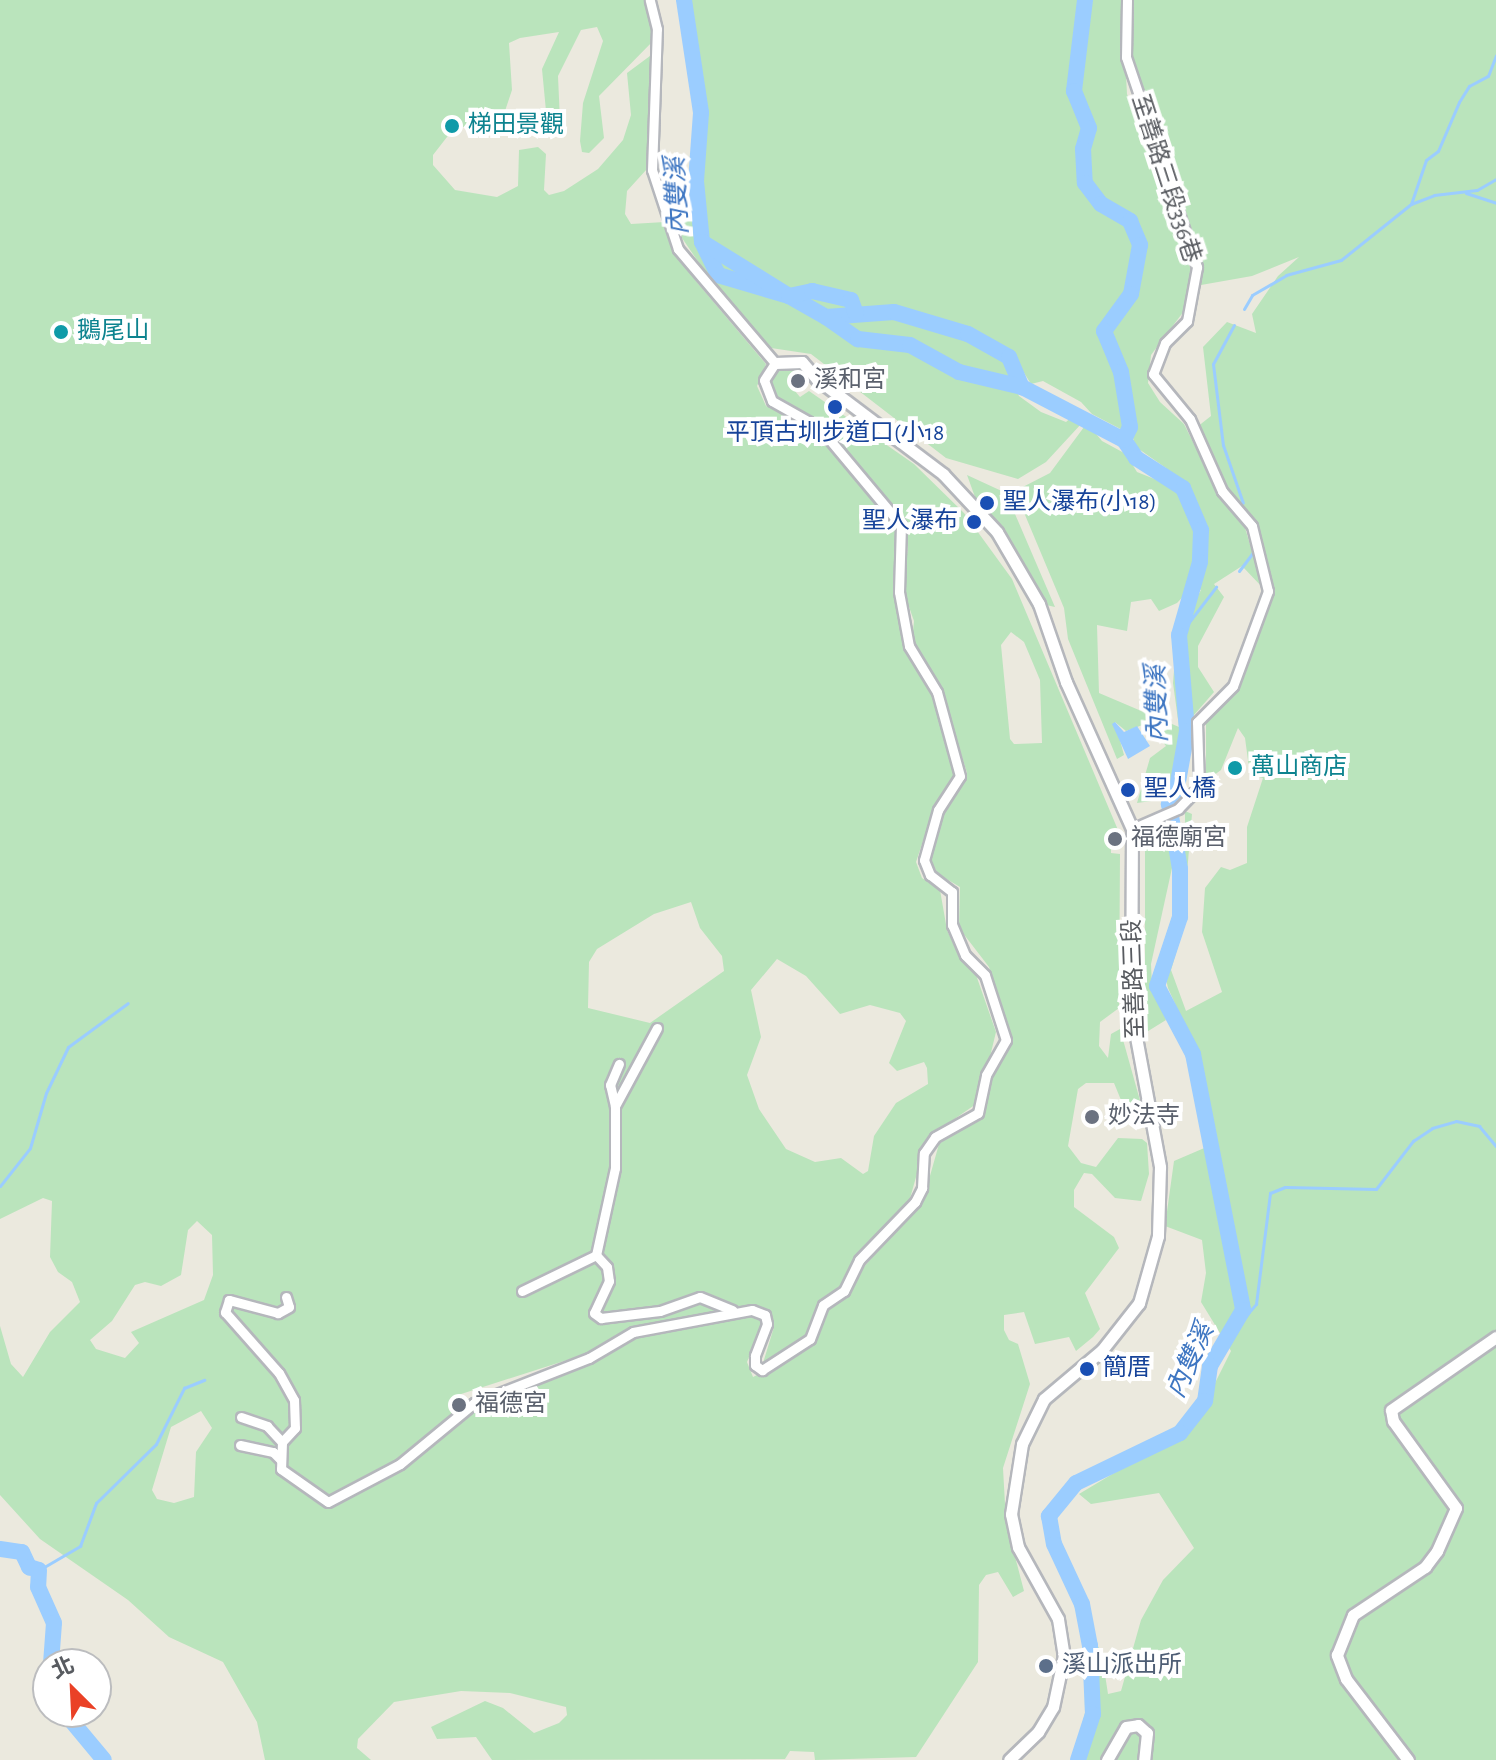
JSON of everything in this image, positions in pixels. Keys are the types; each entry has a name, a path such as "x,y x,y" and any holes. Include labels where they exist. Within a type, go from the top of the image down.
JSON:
{"street":[{"path":"619,1064 610,1085 615,1106 615,1168 596,1255 609,1275 593,1310 596,1317 660,1311 700,1297 733,1310 765,1315 767,1334 755,1356 755,1365 762,1370 800,1349 810,1339 823,1305 844,1291 859,1260 915,1202 922,1188 924,1153 935,1137 983,1104 986,1075 1006,1040 985,975 965,955 952,925 952,892 930,875 924,860 938,810 960,776 937,692 909,646 899,592 901,525 820,428 772,401 764,384 775,363 699,279 671,230 652,170 658,38 650,0"},
{"name":"至善路三段336巷","path":"1127,0 1126,57 1197,267 1187,321 1165,343 1153,374 1190,419 1222,491 1252,526 1268,591 1233,686 1197,722 1199,787 1178,809 1132,829"},
{"name":"至善路三段","path":"775,363 802,362 817,379 943,474 997,532 1039,604 1066,682 1132,829 1131,1010 1160,1167 1158,1236 1139,1303 1102,1350 1044,1399 1022,1444 1011,1514 1018,1547 1058,1619 1064,1655 1053,1707 1038,1732 1009,1760"},
{"path":"615,1106 657,1028"},
{"path":"522,1291 596,1255"},
{"path":"286,1297 289,1307 278,1313 239,1301 224,1304 294,1400 295,1428 282,1442 284,1474 328,1502 400,1464 474,1403 589,1358 633,1332 695,1323 733,1310"},
{"path":"1408,1760 1346,1679 1337,1660 1347,1624 1425,1567 1456,1508 1393,1421 1391,1410 1496,1337"},
{"path":"241,1417 267,1426 282,1442"},
{"path":"240,1445 273,1452 281,1460"},
{"path":"1107,1760 1126,1727 1138,1725 1147,1733 1144,1760"}],"green space":[{"path":"0,0 646,0 655,39 599,96 604,138 589,153 582,152 580,141 583,103 603,41 597,27 581,30 558,76 560,121 546,111 542,69 559,32 520,38 509,43 512,90 504,114 490,124 454,128 433,155 433,165 455,190 497,197 518,186 519,150 538,147 546,154 544,190 549,195 564,191 598,169 623,140 631,115 627,73 654,53 647,169 627,191 625,214 631,224 665,222 695,280 766,364 757,386 766,406 818,429 892,518 898,533 899,563 893,578 905,647 930,685 955,773 932,814 916,862 922,878 940,890 947,930 958,954 975,972 996,1032 979,1102 927,1138 909,1202 854,1261 846,1281 799,1345 763,1363 774,1327 772,1316 760,1308 722,1306 717,1313 625,1332 589,1353 455,1396 449,1406 456,1415 638,1335 688,1329 741,1314 759,1317 763,1324 747,1362 753,1377 798,1355 820,1333 828,1310 850,1293 863,1268 924,1197 939,1144 985,1108 995,1065 1010,1046 1010,1031 989,967 959,928 960,887 938,874 930,859 947,805 967,773 939,682 912,641 914,621 902,587 908,548 903,521 819,421 774,398 770,382 775,374 787,366 801,370 789,384 800,397 809,391 914,464 964,513 1012,579 1118,830 1111,830 1111,853 1120,854 1119,1008 1100,1022 1099,1046 1108,1058 1111,1034 1120,1029 1141,1104 1132,1122 1121,1128 1123,1105 1114,1083 1086,1083 1078,1089 1068,1146 1081,1163 1096,1167 1118,1138 1142,1139 1147,1143 1149,1174 1141,1201 1115,1198 1092,1174 1084,1173 1074,1190 1074,1207 1114,1237 1119,1248 1085,1293 1100,1329 1093,1337 1076,1351 1069,1337 1035,1344 1024,1312 1004,1315 1004,1330 1009,1340 1018,1344 1030,1384 1003,1468 1006,1522 1024,1591 1013,1597 998,1572 986,1575 979,1585 978,1662 916,1757 815,1760 814,1752 790,1751 785,1759 492,1760 476,1737 437,1739 431,1727 485,1701 503,1708 534,1733 559,1723 567,1715 566,1707 510,1693 461,1691 394,1702 358,1739 357,1748 371,1760 265,1760 257,1722 223,1662 169,1637 128,1600 40,1539 0,1495 0,1326 11,1364 23,1377 50,1332 80,1302 72,1282 58,1272 50,1257 52,1201 43,1198 0,1219","holes":["1011,632 1024,642 1040,680 1042,743 1014,744 1010,739 1001,645","691,902 700,928 722,956 724,971 650,1023 588,1008 589,962 597,949 654,914","777,959 806,976 840,1014 870,1005 900,1013 906,1021 889,1063 897,1071 924,1062 928,1084 896,1103 874,1136 868,1171 863,1174 841,1158 815,1162 786,1149 759,1109 747,1075 761,1037 751,990","197,1221 212,1235 213,1275 204,1300 131,1332 139,1343 125,1358 96,1349 90,1340 112,1321 135,1285 145,1282 161,1286 181,1275 188,1230","201,1411 212,1428 196,1452 194,1497 174,1503 157,1499 152,1490 171,1427"]},
{"path":"681,0 1122,0 1127,94 1191,270 1184,311 1151,355 1148,383 1160,402 1184,424 1220,496 1243,521 1263,588 1242,566 1214,584 1224,597 1198,646 1198,667 1214,692 1187,723 1166,799 1137,803 1150,758 1166,746 1148,723 1126,731 1115,722 1124,755 1117,759 1068,639 1064,608 1015,491 1050,473 1087,423 1102,441 1126,454 1137,472 1162,482 1166,468 1136,447 1132,435 1092,414 1081,402 1043,381 1031,384 1013,355 1009,378 1019,396 1041,412 1066,422 1074,415 1082,423 1046,462 1018,479 946,458 811,354 771,348 723,298 682,238 678,211 690,206 698,162 688,12","holes":["1192,587 1201,590 1177,633 1173,683 1179,727 1099,693 1097,625 1127,631 1131,602 1151,599 1159,611 1177,603"]},
{"path":"1131,0 1496,0 1496,1760 1073,1760 1085,1713 1084,1636 1093,1635 1102,1655 1108,1694 1121,1691 1141,1620 1163,1580 1194,1548 1159,1493 1091,1504 1079,1494 1176,1436 1201,1411 1231,1351 1201,1302 1206,1273 1202,1240 1165,1226 1174,1161 1216,1143 1216,1132 1198,1055 1168,988 1160,954 1185,877 1185,811 1192,814 1182,933 1171,970 1186,1011 1222,992 1202,932 1205,888 1221,867 1230,870 1247,863 1247,827 1263,778 1250,775 1245,738 1238,728 1221,770 1206,781 1206,719 1235,695 1269,592 1262,540 1228,488 1197,427 1211,416 1203,347 1227,322 1256,333 1252,314 1278,276 1299,257 1252,276 1201,285 1199,257 1175,203 1130,56"},
{"path":"967,475 1006,493 1055,607 1042,604 1020,558 975,497"},
{"path":"1166,823 1171,825 1172,868 1151,964 1152,986 1166,1020 1145,1033 1145,834"}],"water":[{"path":"1115,722 1124,732 1137,726 1150,746 1128,759 1112,724"}],"waterway":[{"name":"內雙溪","path":"684,0 701,113 696,181 702,242 718,275 789,296 826,317 894,312 968,334 1009,357 1022,387 1124,440 1136,458 1183,488 1201,530 1200,562 1179,635 1187,731 1177,788 1169,804 1180,869 1180,917 1157,986 1193,1054 1243,1310 1210,1366 1205,1401 1180,1433 1076,1483 1049,1516 1054,1544 1082,1604 1090,1646 1093,1714 1078,1760"},
{"path":"1085,0 1074,91 1089,128 1083,149 1085,183 1101,204 1130,221 1140,245 1131,294 1104,331 1121,372 1130,427 1124,440"},
{"path":"1411,204 1426,160 1438,151 1459,102 1469,86 1488,76 1496,55"},
{"path":"1244,309 1252,295 1286,275 1341,260 1411,204 1434,195 1477,190 1496,179"},
{"path":"1466,193 1496,203"},
{"name":"內雙溪","path":"702,242 789,296 812,291 851,300 856,314"},
{"path":"826,317 858,339 910,345 959,372 1022,387"},
{"path":"1234,325 1213,364 1223,445 1243,503"},
{"path":"1239,571 1255,550"},
{"path":"1179,635 1216,587"},
{"path":"0,1186 30,1148 46,1093 68,1047 128,1003"},
{"path":"1225,1340 1256,1304 1270,1193 1285,1187 1376,1189 1413,1141 1432,1128 1456,1121 1479,1126 1496,1146"},
{"path":"39,1570 80,1546 96,1503 156,1444 184,1388 204,1380"},
{"path":"0,1549 22,1552 29,1567 39,1570 38,1587 54,1623 52,1648"},
{"path":"77,1728 104,1760"}],"place":[{"name":"梯田景觀","path":"452,126"},
{"name":"鵝尾山","path":"61,332"},
{"name":"溪和宮","path":"798,381"},
{"name":"平頂古圳步道口(小18","path":"835,407"},
{"name":"聖人瀑布(小18)","path":"987,503"},
{"name":"聖人瀑布","path":"974,522"},
{"name":"萬山商店","path":"1235,768"},
{"name":"聖人橋","path":"1128,790"},
{"name":"福德廟宮","path":"1115,839"},
{"name":"妙法寺","path":"1092,1117"},
{"name":"簡厝","path":"1087,1369"},
{"name":"福德宮","path":"459,1405"},
{"name":"溪山派出所","path":"1046,1666"}]}
